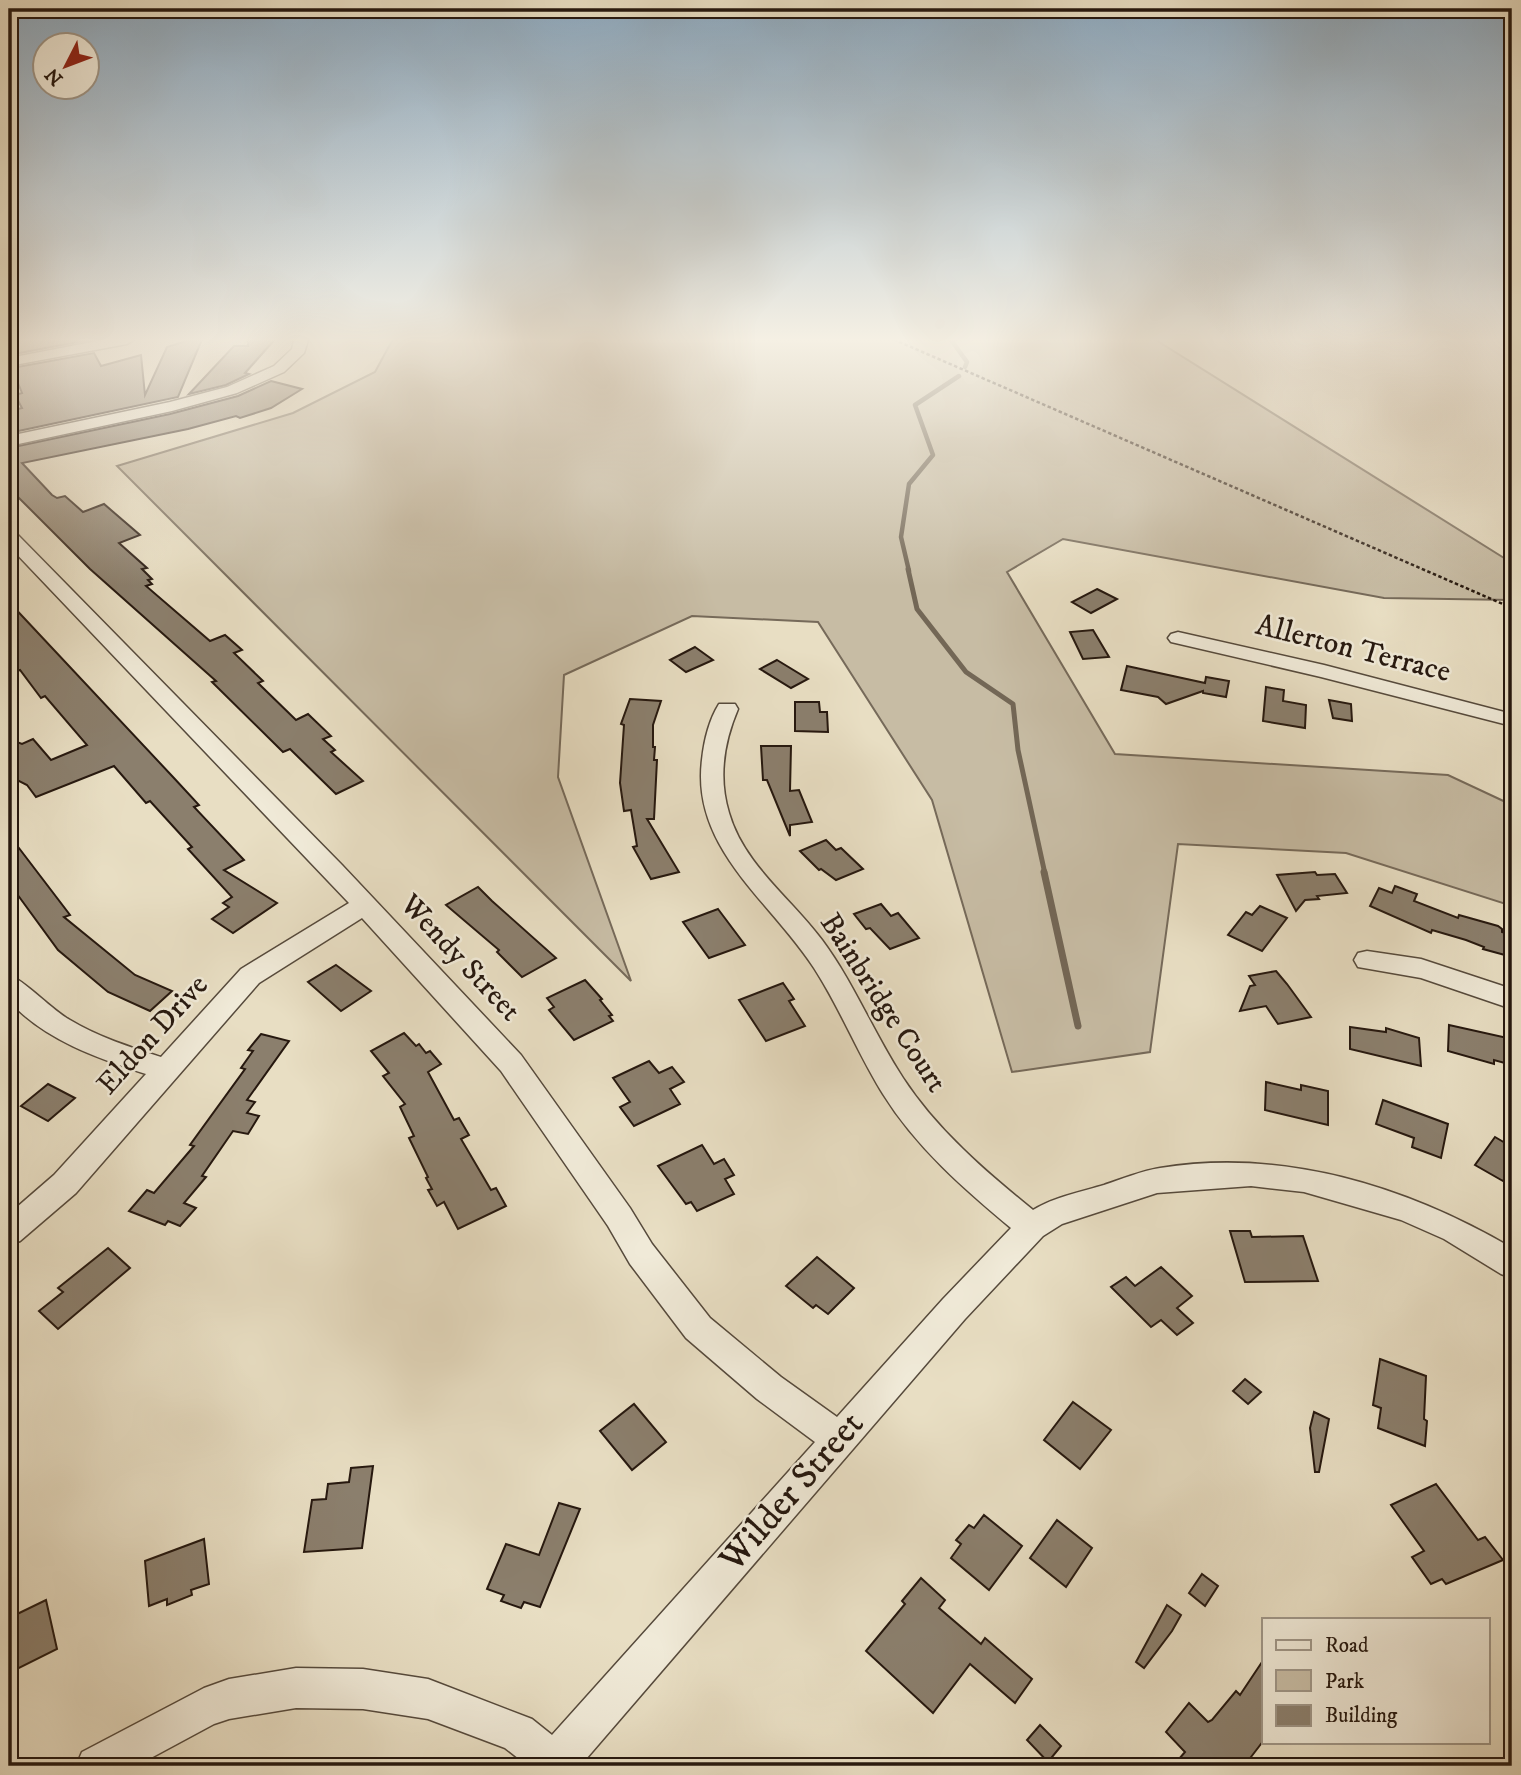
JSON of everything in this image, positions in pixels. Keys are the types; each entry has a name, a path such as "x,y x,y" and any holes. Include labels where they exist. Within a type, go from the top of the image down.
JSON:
{"street":[{"path":"9,441 108,420"},
{"name":"Wendy Street","path":"9,536 365,905 511,1063 619,1217 640,1254 698,1328 769,1388 839,1439"},
{"name":"Allerton Terrace","path":"1178,638 1337,674 1512,720"},
{"name":"Bainbridge Court","path":"727,709 716,732 711,787 722,827 733,850 760,886 814,947 889,1079 929,1134 957,1164 1032,1227"},
{"name":"Eldon Drive","path":"9,1232 65,1184 250,976 365,905"},
{"path":"1367,960 1391,962 1476,985 1512,999"},
{"path":"9,985 43,1016 96,1047 165,1069"},
{"name":"Wilder Street","path":"558,1764 954,1309 1032,1227 1052,1214 1157,1181 1251,1174 1304,1180 1407,1209 1455,1230 1512,1264"},
{"path":"96,1766 204,1708 229,1699 296,1688 363,1689 428,1699 518,1733 558,1764"}],"path":[{"path":"1079,420 1512,608"}],"green space":[{"path":"270,420 1283,420 1512,563 1512,600 1384,598 1063,539 1007,572 1115,754 1448,775 1512,805 1512,906 1346,853 1178,844 1150,1052 1012,1072 932,800 818,622 692,616 564,675 558,777 631,981 117,466"}],"building":[{"path":"9,420 71,420 9,433"},
{"path":"142,420 222,420 22,463 52,495 57,498 65,496 83,512 104,504 140,535 119,543 147,568 142,569 152,579 148,580 152,584 146,586 210,641 225,635 242,650 234,653 263,681 258,683 296,720 308,714 331,736 323,739 335,750 331,752 363,781 336,794 290,749 283,752 212,682 216,681 90,569 9,488 9,448"},
{"path":"1097,589 1117,599 1091,613 1072,602"},
{"path":"9,602 199,805 194,807 244,860 224,870 277,903 233,933 212,919 229,907 223,903 232,897 188,849 192,847 150,801 146,803 114,766 36,797 27,785 9,776 9,739 22,744 33,739 51,760 87,745 45,696 41,698 20,670 9,674"},
{"path":"1093,630 1109,657 1083,659 1070,632"},
{"path":"695,647 713,660 686,672 670,660"},
{"path":"777,660 808,679 791,688 760,669"},
{"path":"1127,666 1205,683 1206,677 1229,681 1226,697 1203,691 1166,704 1158,697 1121,690"},
{"path":"1266,687 1284,690 1283,701 1306,705 1305,728 1263,721"},
{"path":"630,699 661,701 653,725 654,760 657,760 654,819 647,819 679,872 651,879 633,847 637,846 631,810 624,811 620,783 624,725 621,724"},
{"path":"1329,700 1351,704 1352,721 1333,718"},
{"path":"795,702 819,702 820,712 827,712 828,732 795,731"},
{"path":"761,746 791,746 790,791 799,790 812,822 790,825 790,836 767,780 763,780"},
{"path":"9,835 70,915 64,917 135,975 172,991 150,1011 108,992 58,950 9,883"},
{"path":"826,840 836,850 841,848 863,869 836,880 819,870 800,851"},
{"path":"1315,872 1317,875 1335,874 1347,893 1305,900 1296,911 1277,875"},
{"path":"1395,886 1417,894 1414,901 1458,918 1459,915 1498,926 1502,932 1512,935 1512,957 1483,949 1484,947 1466,940 1432,930 1431,933 1370,906 1379,888 1392,893"},
{"path":"478,887 556,958 522,977 497,952 499,950 446,905"},
{"path":"881,904 891,916 898,913 919,938 890,949 870,928 866,929 854,914"},
{"path":"1260,906 1287,918 1262,951 1228,935 1246,912 1252,915"},
{"path":"718,909 745,945 709,958 683,922"},
{"path":"336,965 371,991 341,1011 308,982"},
{"path":"1276,971 1311,1017 1278,1024 1266,1006 1240,1011 1250,986 1255,985 1249,976"},
{"path":"585,980 602,999 600,1000 612,1015 609,1016 613,1021 574,1040 549,1010 554,1007 547,998"},
{"path":"783,983 794,999 789,1001 805,1026 766,1041 739,1000"},
{"path":"1449,1025 1512,1039 1512,1065 1494,1060 1494,1064 1448,1051"},
{"path":"1350,1027 1386,1032 1386,1028 1419,1038 1421,1066 1350,1049"},
{"path":"404,1033 426,1053 430,1051 441,1064 428,1072 454,1120 459,1118 469,1135 461,1139 491,1190 496,1188 506,1206 458,1229 444,1202 437,1206 428,1190 432,1189 426,1178 428,1177 409,1138 414,1136 400,1107 405,1104 383,1076 389,1073 371,1051"},
{"path":"261,1034 289,1041 247,1100 255,1102 247,1113 259,1116 248,1134 233,1131 202,1176 206,1177 184,1203 196,1208 180,1226 168,1221 165,1225 129,1211 147,1190 154,1193 194,1146 190,1145 245,1069 241,1068 253,1051 248,1050"},
{"path":"649,1061 659,1073 672,1067 684,1082 670,1089 680,1104 634,1126 620,1107 630,1102 613,1078"},
{"path":"1266,1082 1301,1090 1301,1085 1328,1091 1328,1125 1265,1110"},
{"path":"48,1084 75,1098 48,1121 21,1106"},
{"path":"1383,1100 1448,1124 1441,1158 1412,1147 1414,1138 1376,1124"},
{"path":"1495,1137 1512,1147 1512,1168 1503,1181 1475,1165"},
{"path":"702,1145 714,1164 724,1159 734,1175 725,1179 734,1194 697,1211 691,1202 686,1204 658,1166"},
{"path":"1230,1231 1250,1231 1252,1237 1303,1236 1318,1281 1245,1282"},
{"path":"108,1248 130,1268 58,1329 39,1311 63,1292 58,1288"},
{"path":"817,1257 854,1288 828,1314 816,1305 813,1308 786,1286"},
{"path":"1161,1267 1192,1296 1177,1308 1193,1323 1177,1335 1161,1320 1151,1327 1111,1287 1126,1277 1135,1286"},
{"path":"1380,1359 1426,1376 1425,1446 1378,1428 1381,1408 1373,1405"},
{"path":"1245,1379 1261,1392 1248,1404 1233,1391"},
{"path":"1073,1402 1111,1430 1080,1469 1044,1440"},
{"path":"634,1404 666,1442 632,1470 600,1431"},
{"path":"1314,1412 1329,1419 1319,1472 1315,1472 1310,1428"},
{"path":"373,1466 362,1548 304,1552 312,1500 326,1499 328,1484 349,1482 351,1468"},
{"path":"1436,1484 1478,1540 1485,1537 1503,1560 1446,1584 1442,1579 1431,1584 1412,1557 1424,1551 1391,1505"},
{"path":"559,1503 580,1509 540,1607 524,1602 521,1608 501,1601 504,1595 487,1589 506,1544 539,1555"},
{"path":"984,1515 1022,1546 989,1590 951,1558 961,1544 956,1540 969,1525 974,1528"},
{"path":"1057,1520 1092,1548 1066,1587 1030,1558"},
{"path":"204,1539 209,1584 191,1590 192,1595 167,1605 167,1599 149,1606 145,1561"},
{"path":"1202,1574 1218,1586 1205,1606 1189,1593"},
{"path":"921,1578 945,1600 939,1608 981,1644 985,1638 1032,1679 1015,1703 970,1664 933,1713 866,1651 905,1604 902,1601"},
{"path":"46,1600 57,1649 9,1673 9,1618"},
{"path":"1167,1605 1181,1615 1144,1668 1136,1662"},
{"path":"1262,1662 1262,1743 1244,1766 1173,1766 1185,1752 1166,1732 1189,1703 1208,1722 1236,1691 1240,1695"},
{"path":"1040,1725 1061,1746 1048,1762 1027,1740"}],"waterway":[{"path":"909,571 901,537 909,484 933,455 920,420"},
{"path":"908,569 917,609 966,672 1013,704 1018,750 1045,874"},
{"path":"1044,872 1078,1026"}]}
